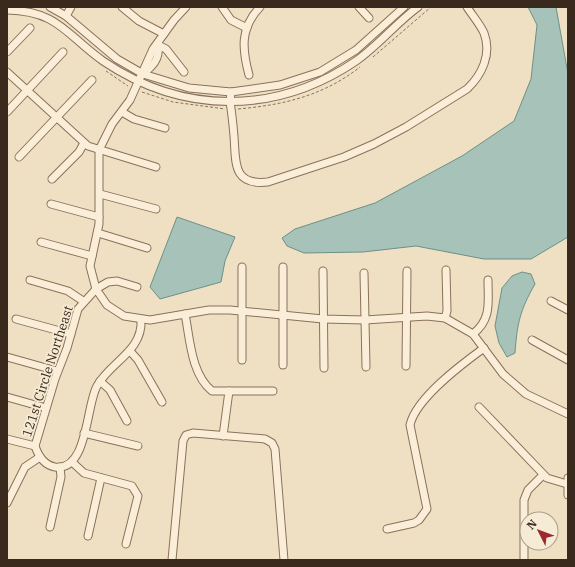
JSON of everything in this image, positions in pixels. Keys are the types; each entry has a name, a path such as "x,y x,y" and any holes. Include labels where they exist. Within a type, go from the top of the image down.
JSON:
{"street":[{"path":"50,7 66,16 113,56 143,74 190,88 231,92 280,85 320,72 356,50 404,7"},
{"path":"66,16 71,7"},
{"path":"186,7 164,34 158,45 159,52 153,66 143,74 122,112 112,124 99,150 98,177 100,216 98,233 90,266 96,289 107,305 116,312 141,320 150,320 209,310 242,311 323,319 365,320 406,317 446,318 473,334 503,374 526,394 568,414"},
{"path":"222,7 231,20 247,28"},
{"path":"249,75 243,42 251,18 260,7"},
{"path":"359,7 369,18"},
{"path":"7,10 34,13 53,20 68,30 102,60 139,82 170,94 231,106 274,98 325,79 358,59 418,7"},
{"path":"231,92 235,164 240,175 245,179 268,182 356,152 406,127 459,95 473,83 485,63 486,39 483,31 467,7"},
{"path":"126,8 139,21 164,34"},
{"path":"7,52 30,28"},
{"path":"158,45 166,49 184,72"},
{"path":"7,112 28,92 63,52"},
{"path":"7,72 84,144 156,167"},
{"path":"19,157 57,119 92,80"},
{"path":"122,112 134,119 165,128"},
{"path":"52,179 79,152 84,144"},
{"path":"100,194 156,209"},
{"path":"51,204 100,216"},
{"path":"98,233 147,248"},
{"path":"41,242 92,256"},
{"path":"242,267 242,360"},
{"path":"283,267 283,365"},
{"path":"446,270 446,318"},
{"path":"323,271 324,368"},
{"path":"406,366 407,271"},
{"path":"364,273 366,367"},
{"path":"30,280 68,291 83,301"},
{"path":"473,334 482,326 488,315 488,280"},
{"name":"121st Circle Northeast","path":"40,457 35,446 57,371 67,348 75,316 83,301 104,283 112,281 137,287"},
{"path":"551,301 568,310"},
{"path":"185,314 196,364 206,386 212,391 273,391"},
{"path":"16,318 71,334"},
{"path":"7,503 25,467 40,457 50,465 60,467 72,462 78,453 96,388 111,368 130,351 139,336 141,320"},
{"path":"532,340 568,360"},
{"path":"387,529 414,523 419,520 427,509 410,426 414,412 417,407 448,377 484,348"},
{"path":"130,351 138,360 162,402"},
{"path":"7,357 57,371"},
{"path":"100,381 110,390 127,421"},
{"path":"223,436 229,391"},
{"path":"7,397 46,408"},
{"path":"479,407 543,475 551,480 567,481 568,495"},
{"path":"84,433 138,446"},
{"path":"172,560 183,441 186,435 193,433 265,439 272,443 275,449 284,560"},
{"path":"7,439 35,446"},
{"path":"72,462 84,473 128,484 136,492 137,500 126,544"},
{"path":"50,527 61,477 60,467"},
{"path":"524,560 524,500 528,490 543,475"},
{"path":"88,536 101,478"}],"path":[{"path":"371,58 431,7"},
{"path":"104,70 135,89 173,102 196,106 273,106 324,89 350,75 360,67"}],"water":[{"path":"528,7 556,7 568,74 568,237 531,259 484,259 416,246 363,252 304,253 287,246 282,238 295,229 375,203 462,156 514,121 531,79 537,25"},
{"path":"177,217 235,237 225,261 221,282 160,299 150,287"},
{"path":"522,272 531,274 535,284 520,317 515,353 507,357 499,343 495,326 502,288 512,276"}]}
